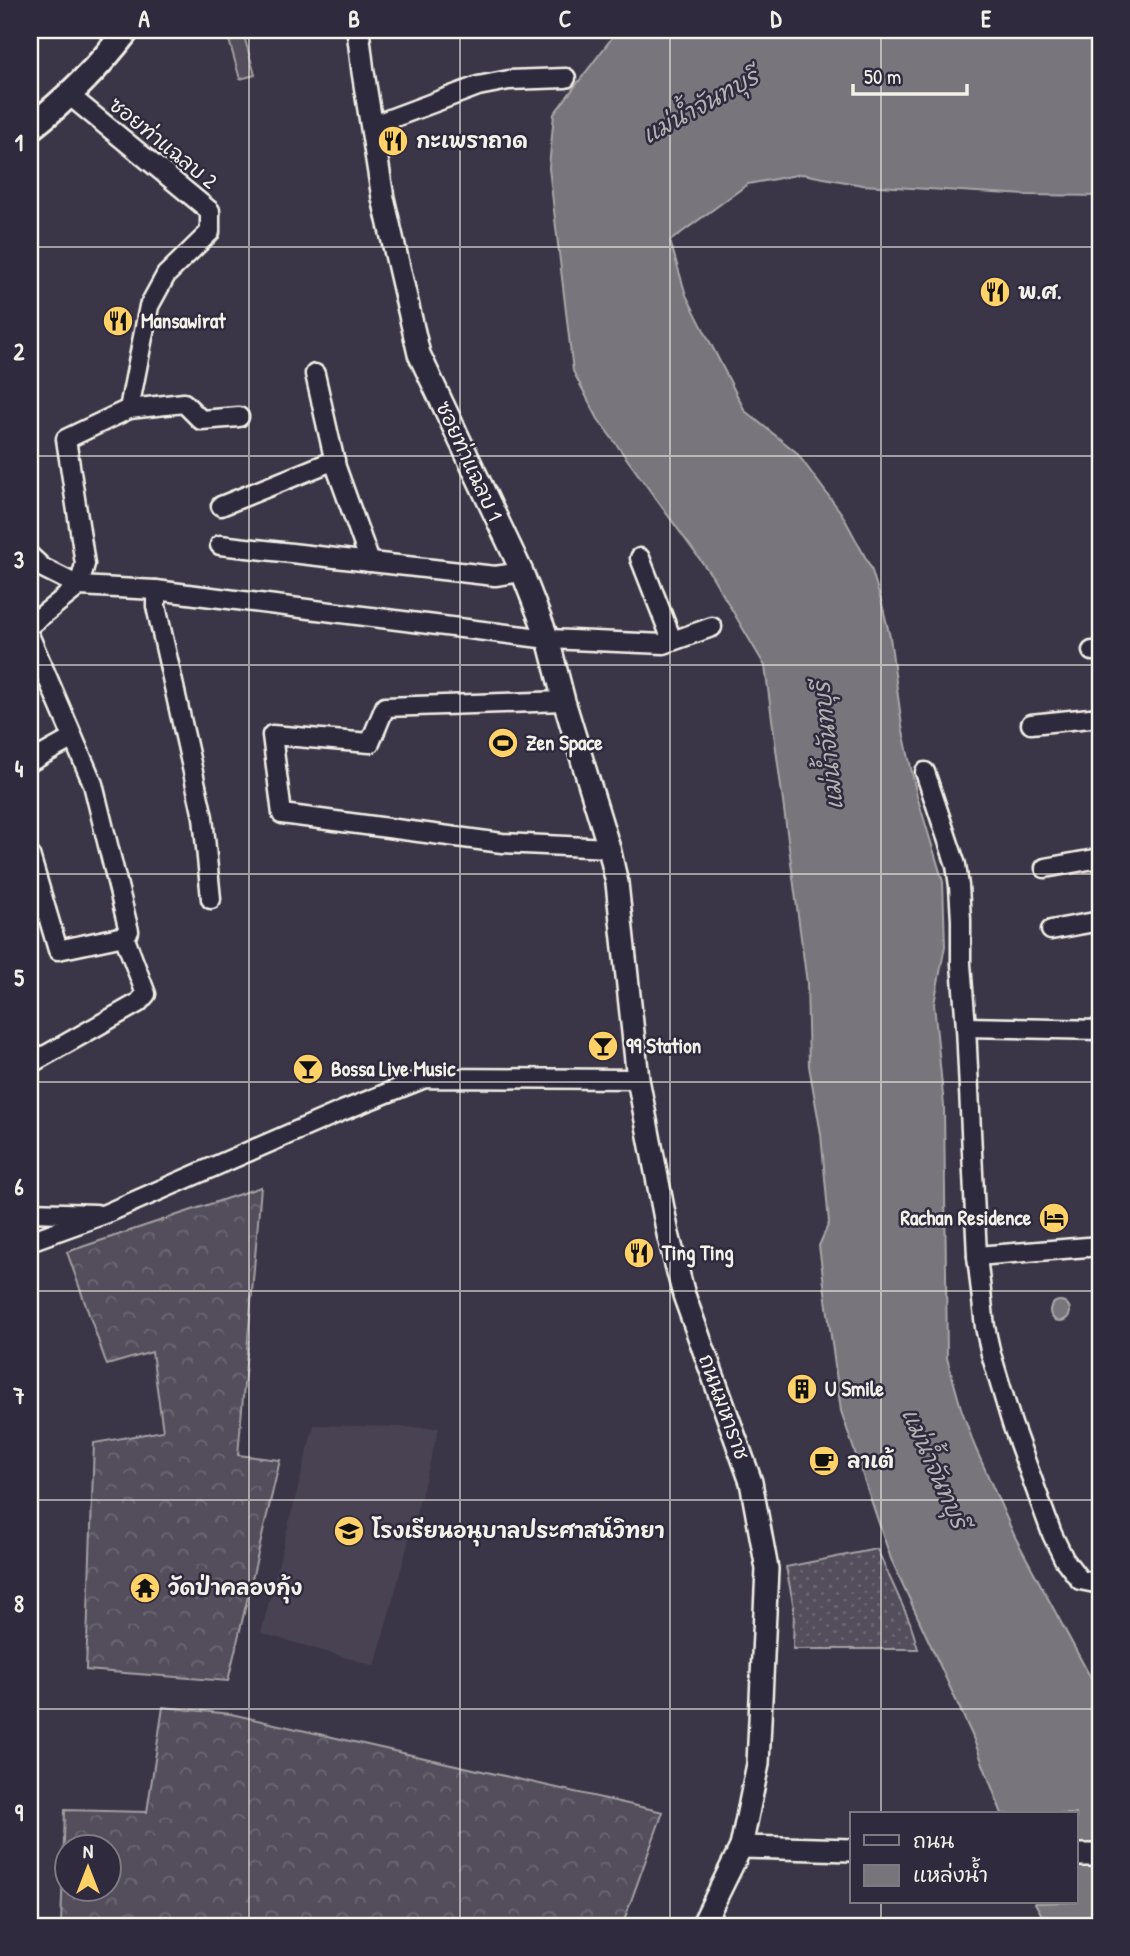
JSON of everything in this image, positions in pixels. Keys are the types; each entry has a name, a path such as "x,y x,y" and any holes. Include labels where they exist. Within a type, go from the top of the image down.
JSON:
{"main road":[{"path":"30,128 69,95 108,55 127,30"}],"street":[{"name":"ซอยท่าแฉลบ 1","path":"358,30 383,198 419,354 522,572 548,639 617,883"},
{"path":"371,125 478,86 509,80 566,78"},
{"name":"ซอยท่าแฉลบ 2","path":"69,95 210,211 211,232 166,275 149,306 129,410"},
{"path":"315,374 335,460 370,562"},
{"path":"30,625 79,586 85,564 66,439 129,410 184,403 201,420 239,417"},
{"path":"221,506 335,460"},
{"path":"220,545 495,576 522,572"},
{"path":"30,556 43,568 79,586 156,590 548,639 664,643 712,626"},
{"path":"640,558 672,640"},
{"path":"156,590 156,606 204,817 211,899"},
{"path":"30,637 93,784 130,932 124,936 58,950 30,855"},
{"path":"564,701 385,707 370,743 272,735 282,814 502,844 609,848"},
{"path":"1031,724 1100,717"},
{"path":"30,762 73,738"},
{"path":"925,772 956,865 977,1256 985,1327 1012,1424 1048,1521 1071,1570 1080,1580 1100,1584"},
{"path":"1045,868 1100,858"},
{"name":"ถนนมหาราช","path":"617,883 638,1079 667,1234 684,1295 751,1482 767,1569 758,1763 741,1847 702,1926"},
{"path":"1051,930 1100,921"},
{"path":"30,1064 138,1003 146,994 124,936"},
{"path":"966,1027 1100,1030"},
{"path":"30,1241 105,1214 425,1078 638,1079"},
{"path":"30,1212 105,1214"},
{"path":"977,1256 1100,1246"},
{"path":"741,1847 850,1850"},
{"path":"1078,1855 1100,1855"}],"shaded area":[{"name":"โรงเรียนอนุบาลประศาสน์วิทยา","path":"314,1425 439,1428 375,1666 261,1633"}],"green space":[{"path":"244,36 255,75 240,79 229,40"},
{"path":"261,1187 238,1455 280,1460 228,1681 86,1670 94,1443 163,1431 152,1352 107,1365 67,1252"},
{"path":"877,1549 910,1622 918,1649 793,1649 794,1608 786,1567"},
{"path":"163,1707 231,1714 663,1812 622,1926 61,1926 62,1904 122,1904 122,1834 64,1834 65,1810 147,1812"}],"water":[{"name":"แม่น้ำจันทบุรี","path":"618,30 1100,30 1100,196 1026,195 862,185 802,174 748,184 670,241 686,295 745,411 796,452 842,514 871,568 882,604 890,637 902,726 917,796 943,882 945,946 934,1004 944,1106 947,1358 975,1447 1015,1537 1100,1695 1100,1926 1048,1926 1036,1904 1078,1904 1078,1812 1001,1812 972,1735 891,1559 841,1411 819,1246 829,1223 821,1134 809,1066 807,983 765,666 712,576 598,419 573,371 549,168 554,114"},
{"path":"1060,1301 1067,1304 1070,1311 1067,1318 1060,1321 1053,1318 1050,1311 1053,1304"}],"place":[{"name":"กะเพราถาด","path":"393,141"},
{"name":"พ.ศ.","path":"995,292"},
{"name":"Mansawirat","path":"118,321"},
{"name":"Zen Space","path":"503,743"},
{"name":"99 Station","path":"603,1046"},
{"name":"Bossa Live Music","path":"308,1069"},
{"name":"Rachan Residence","path":"1054,1218"},
{"name":"Ting Ting","path":"639,1253"},
{"name":"U Smile","path":"802,1389"},
{"name":"ลาเต้","path":"824,1461"},
{"name":"โรงเรียนอนุบาลประศาสน์วิทยา","path":"349,1531"},
{"name":"วัดป่าคลองกุ้ง","path":"145,1588"}]}
